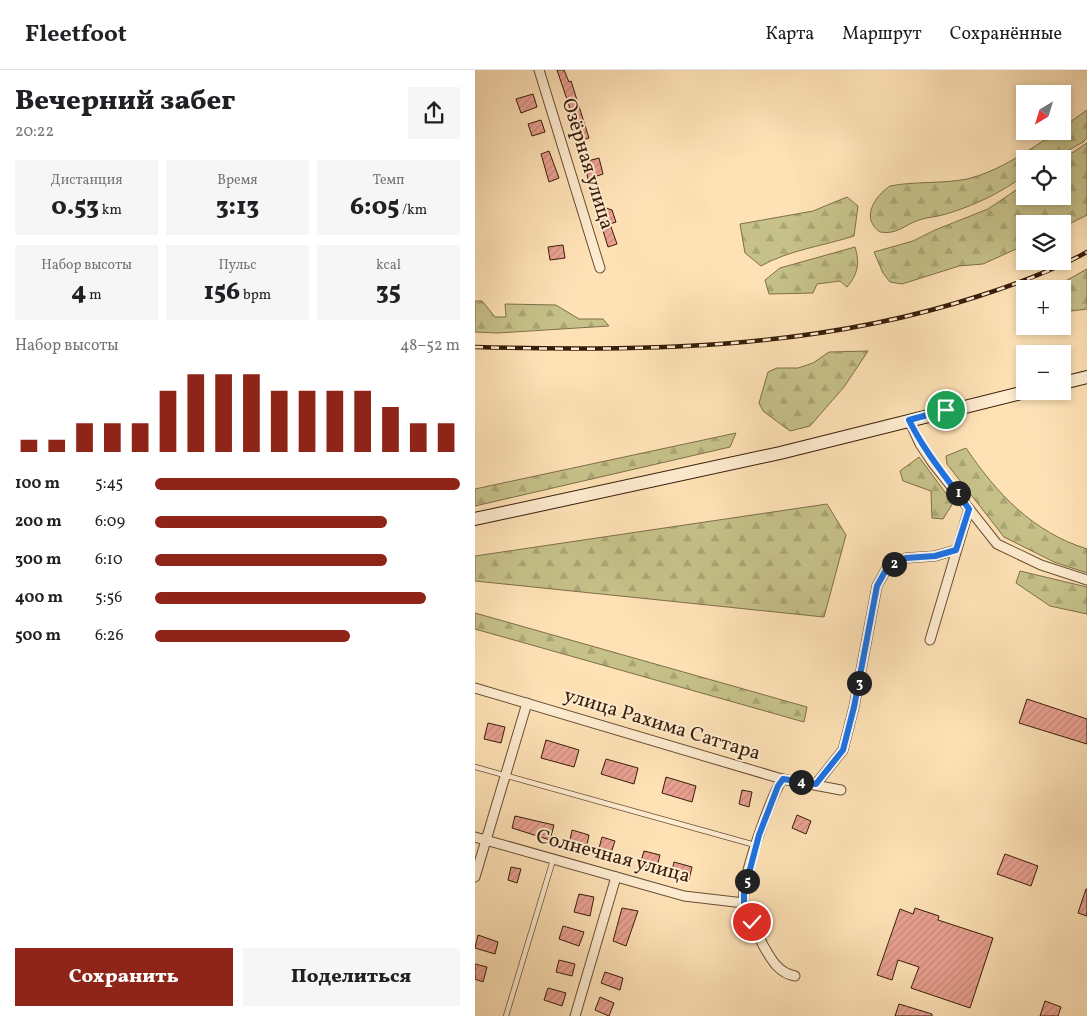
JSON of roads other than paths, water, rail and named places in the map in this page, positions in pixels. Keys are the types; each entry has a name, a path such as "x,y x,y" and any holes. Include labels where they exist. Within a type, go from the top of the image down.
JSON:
{"main road":[{"path":"1071,381 1087,377"},
{"path":"475,519 780,453 1016,394"}],"street":[{"name":"Озёрная улица","path":"539,70 600,268"},
{"path":"909,420 920,444 932,462 997,544 1041,565 1087,580"},
{"path":"929,640 969,509"},
{"path":"816,784 843,750 854,707 877,586 887,568 906,558 935,556 956,550"},
{"name":"улица Рахима Саттара","path":"475,688 783,779 841,790"},
{"path":"475,877 527,703"},
{"path":"783,779 774,797 756,846 744,892 744,903 772,960 780,969 795,976"},
{"name":"Солнечная улица","path":"475,837 685,896 744,903"},
{"path":"575,1016 616,877"}],"lane":[{"path":"475,767 756,846"},
{"path":"506,1016 553,860"}],"railway":[{"path":"475,347 603,349 730,343 793,337 918,314 1007,287 1034,277 1087,252"}]}
